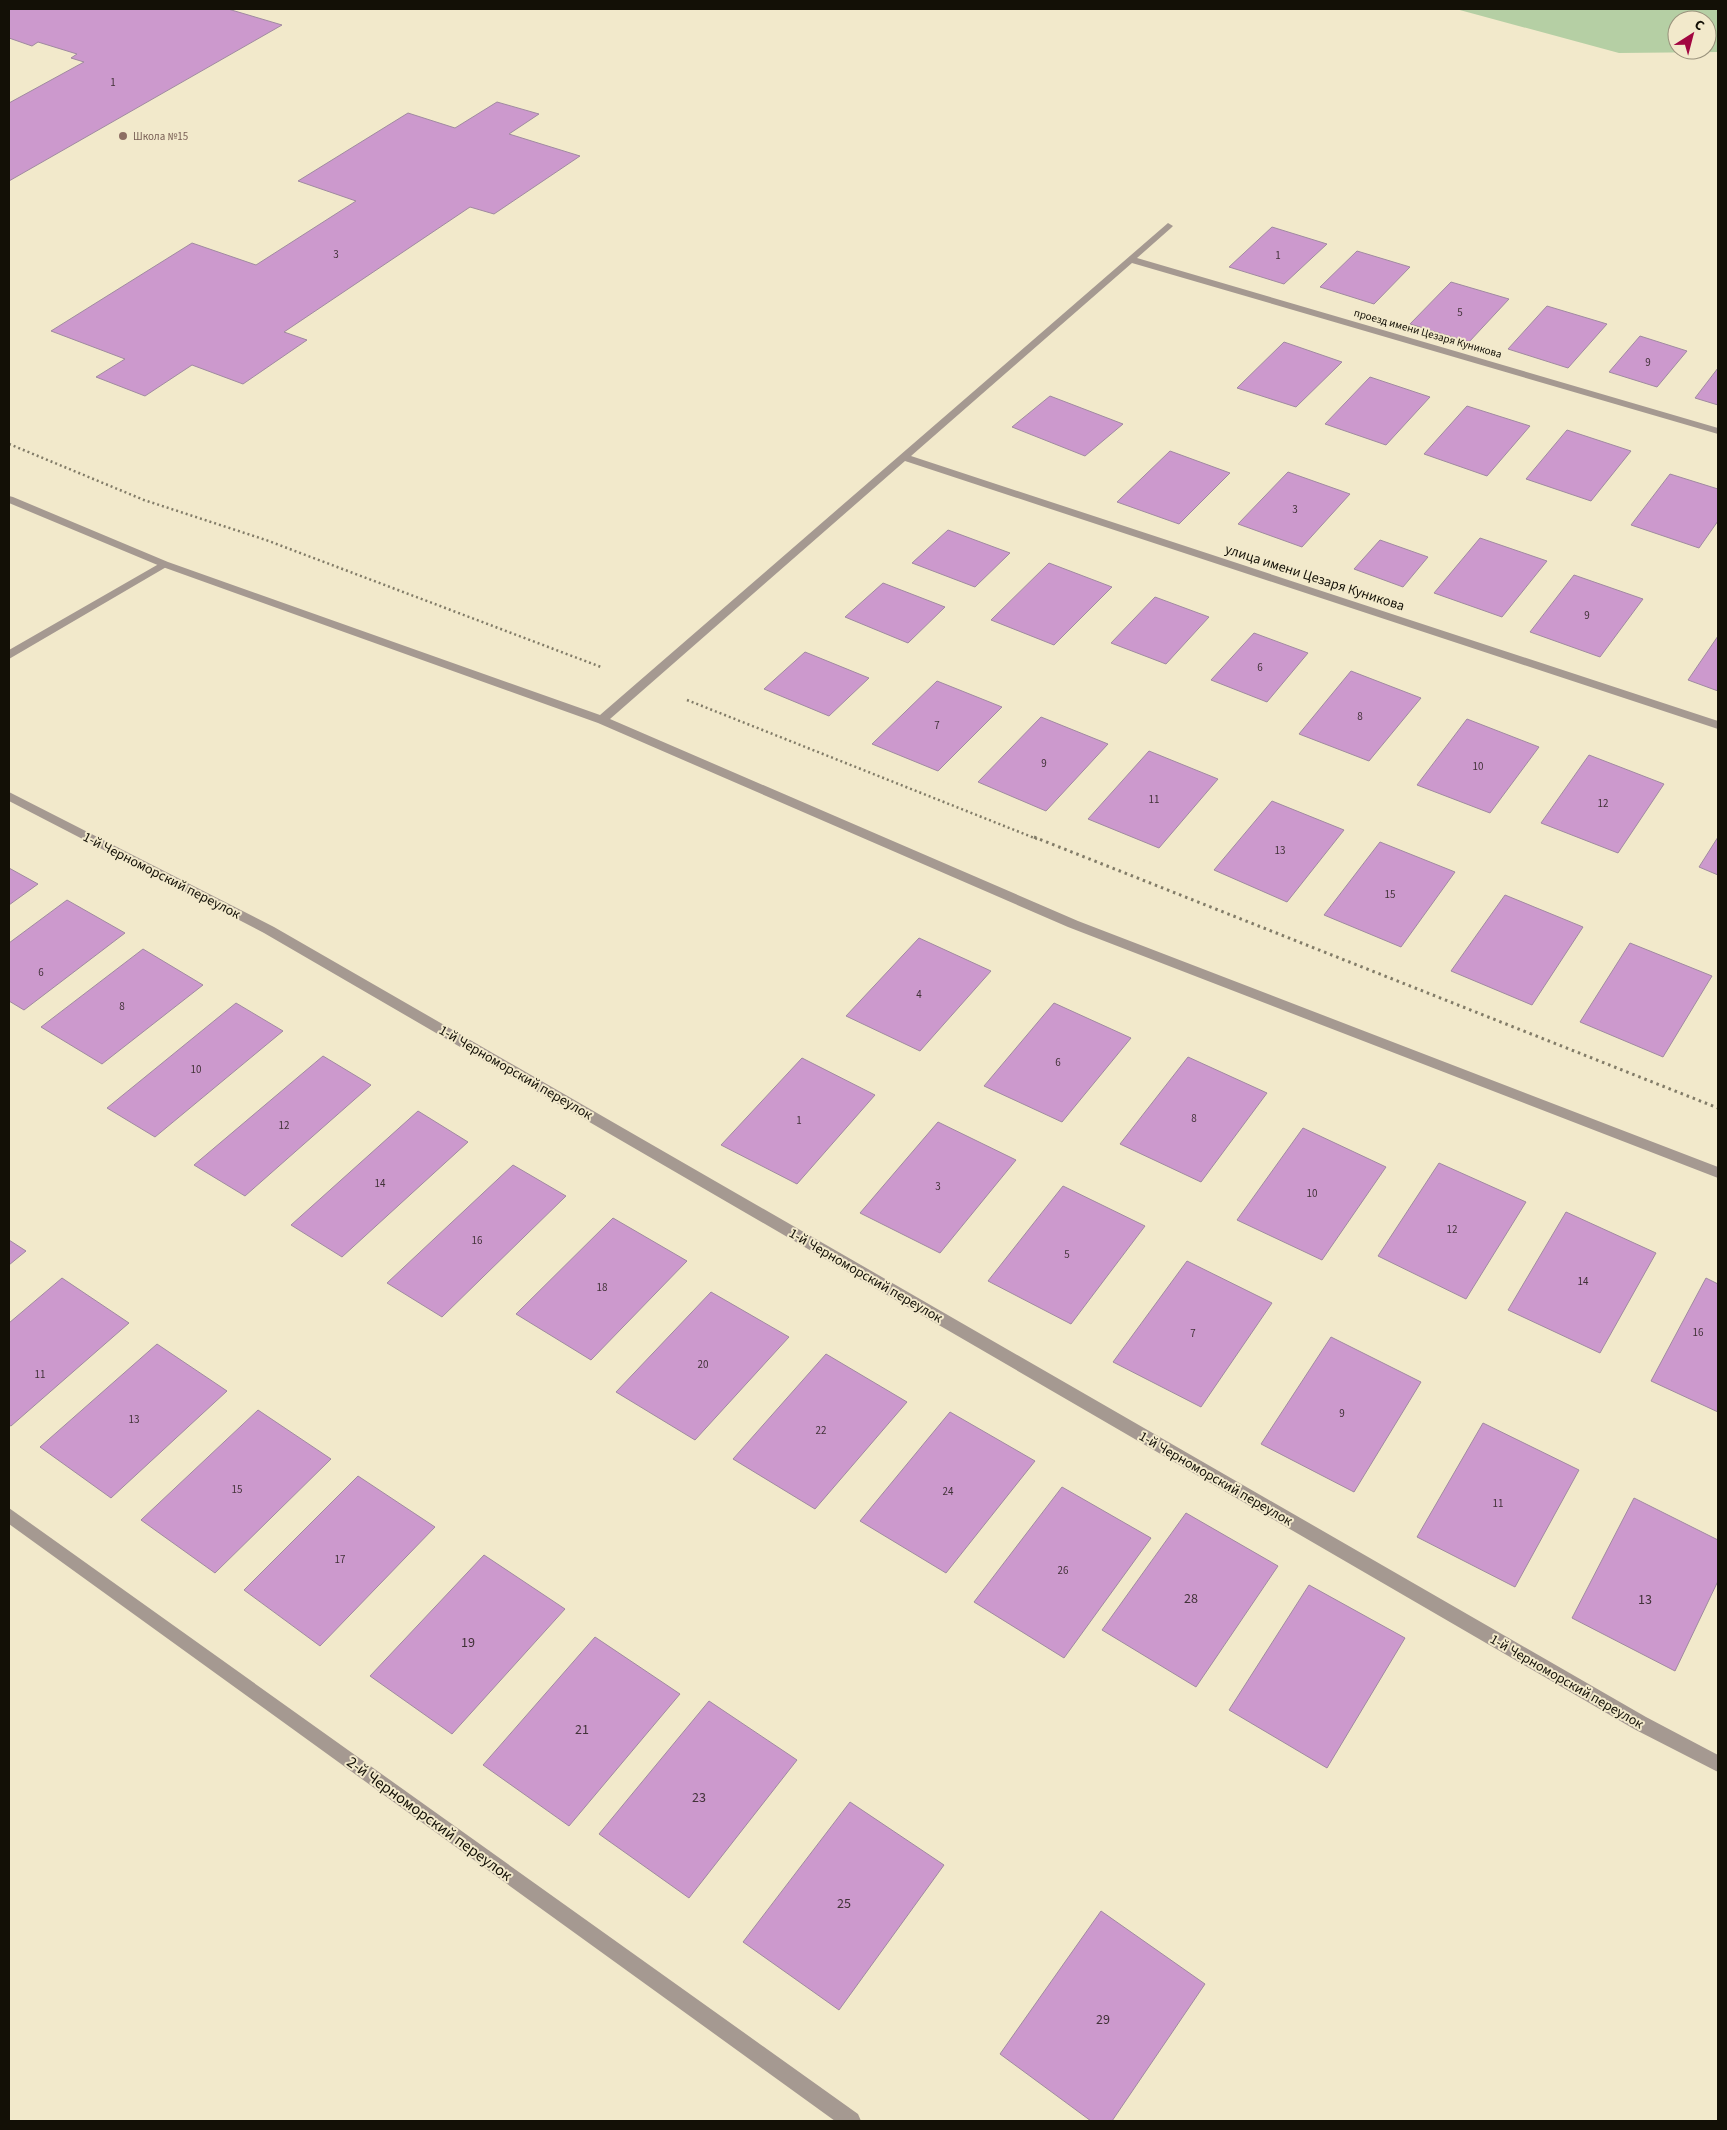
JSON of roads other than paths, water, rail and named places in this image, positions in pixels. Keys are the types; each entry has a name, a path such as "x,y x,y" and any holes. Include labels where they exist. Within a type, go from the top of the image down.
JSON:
{"street":[{"path":"602,720 1168,226"},
{"name":"проезд имени Цезаря Куникова","path":"1130,259 1718,431"},
{"name":"улица имени Цезаря Куникова","path":"903,457 1718,725"},
{"path":"9,499 164,564 602,720 1073,924 1718,1173"},
{"path":"9,655 164,564"},
{"name":"1-й Черноморский переулок","path":"9,796 269,930 1640,1723 1718,1764"},
{"name":"2-й Черноморский переулок","path":"9,1515 851,2121"}],"place":[{"name":"Школа №15","path":"123,136"}]}
